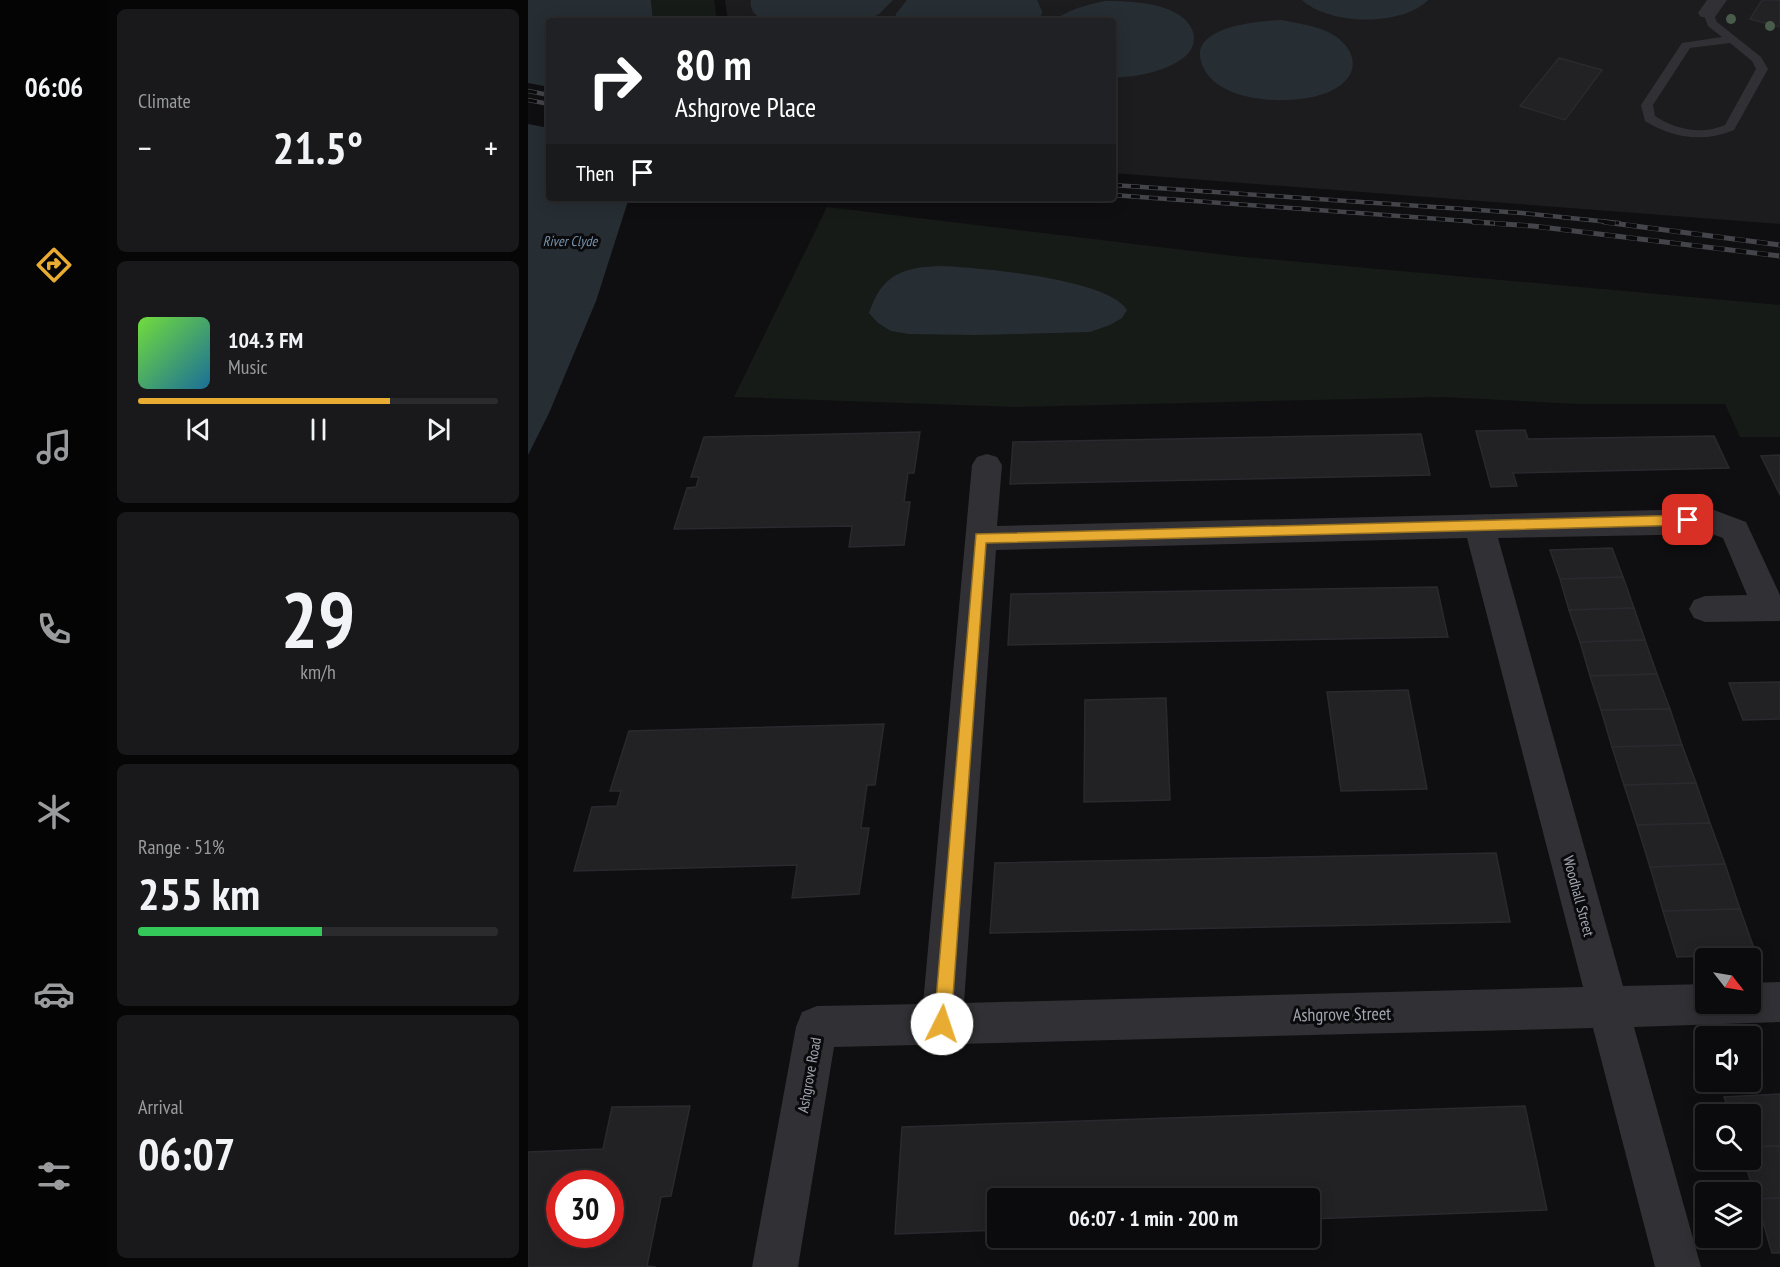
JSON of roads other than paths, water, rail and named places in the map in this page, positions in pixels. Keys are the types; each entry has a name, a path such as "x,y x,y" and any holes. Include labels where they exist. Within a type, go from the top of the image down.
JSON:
{"street":[{"path":"942,1024 987,465"},
{"path":"980,538 1688,520 1725,525 1735,530 1775,608 1705,609"},
{"name":"Woodhall Street","path":"1479,526 1678,1267"},
{"path":"1761,1003 1780,1002"},
{"name":"Ashgrove Street","path":"942,1024 1695,1005"},
{"name":"Ashgrove Road","path":"775,1267 818,1027 942,1024"}],"lane":[{"path":"1712,7 1712,24 1732,39 1757,59 1762,69 1730,127 1710,135 1693,134 1656,124 1649,118 1647,105 1686,45 1732,39"}],"water":[{"name":"River Clyde","path":"528,0 651,0 653,18 546,18 546,201 628,201 596,301 549,413 528,455"},
{"path":"751,0 893,0 879,14 871,18 760,18 751,7"},
{"path":"907,0 1037,0 1042,11 1041,18 895,18"},
{"path":"1302,0 1428,0 1416,9 1401,15 1365,20 1329,14"},
{"path":"1105,1 1141,3 1167,9 1179,14 1187,22 1193,32 1193,44 1188,54 1165,68 1136,76 1116,77 1116,18 1058,18 1084,6"},
{"path":"1281,20 1321,29 1344,44 1350,52 1352,68 1342,84 1316,96 1278,100 1238,94 1221,86 1208,76 1201,61 1201,49 1206,40 1217,33 1244,24"},
{"path":"942,266 1012,272 1070,283 1115,299 1127,310 1122,318 1090,332 975,335 909,334 891,331 878,323 869,313 880,289 896,275 916,268"}],"railway":[{"path":"528,91 546,94"},
{"path":"528,100 546,103"},
{"path":"1116,185 1522,213 1619,223"},
{"path":"1116,195 1494,223"},
{"path":"1473,222 1533,226 1780,256"},
{"path":"1604,222 1780,245"}]}
